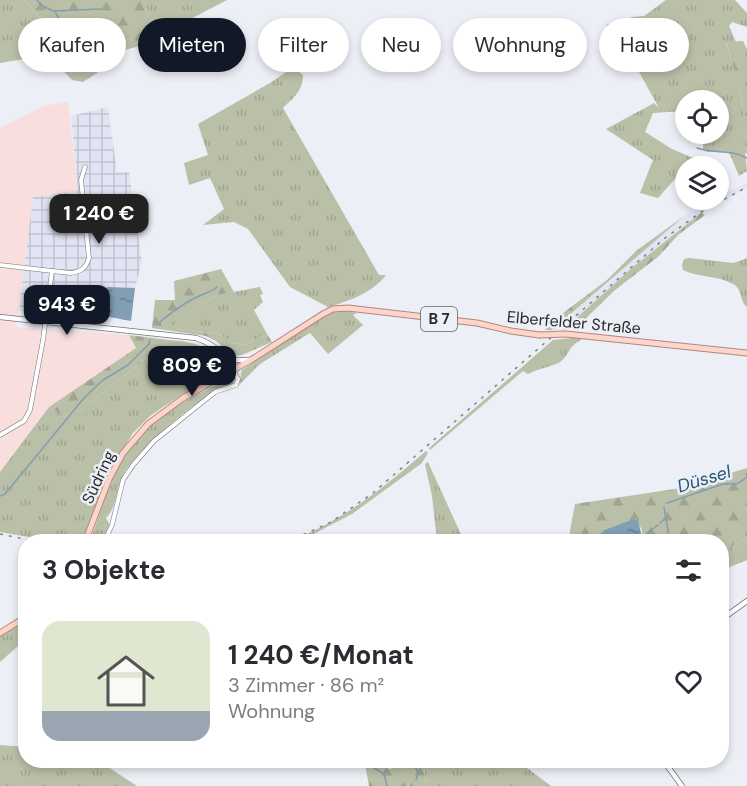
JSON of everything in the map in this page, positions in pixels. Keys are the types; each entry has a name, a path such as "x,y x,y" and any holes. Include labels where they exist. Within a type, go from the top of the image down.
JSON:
{"main road":[{"name":"Elberfelder Straße","path":"233,370 323,314 339,308 477,323 510,331 566,334 747,353"},
{"name":"Südring","path":"88,534 109,479 123,453 138,435 183,398 233,370"},
{"path":"0,633 18,622"}],"street":[{"path":"0,265 75,273 81,271 87,262 81,180 85,167"},
{"path":"0,435 18,426 28,416 46,322 52,271"},
{"path":"0,317 196,338 212,344 236,360 251,360"},
{"path":"108,534 112,525 120,487 126,474 143,452 215,392 236,385 238,379 224,354"},
{"path":"729,614 747,602"},
{"path":"669,768 682,786"}],"shaded area":[{"path":"68,102 78,191 20,301 16,327 129,335 136,348 49,407 0,472 0,128 43,106"},
{"path":"108,107 117,172 129,172 142,262 135,288 109,287 86,292 74,314 19,311 33,197 78,191 71,116"},
{"path":"747,183 747,188 729,198 729,191"},
{"path":"694,210 706,210 633,267 563,330 552,330 684,216"}],"green space":[{"path":"0,0 25,0 41,18 18,18 18,60 0,63"},
{"path":"25,0 145,0 149,18 138,18 138,46 126,50 126,18 41,18"},
{"path":"145,0 227,0 192,18 149,18"},
{"path":"666,0 735,0 747,13 747,27 732,22 729,26 736,42 726,43 737,75 746,123 744,140 747,171 739,176 729,152 703,150 703,144 729,144 729,90 675,90 675,112 653,113 645,132 672,149 689,156 675,156 675,180 658,198 640,193 653,160 606,129 654,103 659,108 639,72 689,72 689,18 630,18 644,16"},
{"path":"743,41 747,49 747,154 737,152 731,146 744,140 744,115 740,90 726,42"},
{"path":"64,72 72,72 72,80"},
{"path":"72,72 99,72 83,82 72,80"},
{"path":"286,72 299,72 303,75 303,81 297,94 283,108 379,275 386,275 367,291 328,307 290,287 248,229 234,222 203,225 224,209 210,178 189,185 184,163 208,155 198,124"},
{"path":"702,212 705,215 678,235 659,256 615,290 580,324 581,328 563,330 633,267"},
{"path":"684,216 552,330 545,330 551,322 607,280 636,251"},
{"path":"747,258 747,307 733,284 683,270 684,259 734,263"},
{"path":"221,269 234,292 217,295 169,324 181,329 219,334 232,343 245,345 267,334 272,342 242,355 233,356 216,341 206,336 152,328 155,300 175,300 174,281"},
{"path":"260,287 263,302 254,310 267,334 245,345 232,343 219,334 181,329 168,324 217,295"},
{"path":"343,310 357,313 353,315 363,325 328,354 310,333 260,364 239,385 242,370 321,318 332,312"},
{"path":"129,335 169,340 89,404 84,422 65,417 49,407 136,348"},
{"path":"581,337 580,341 560,362 528,374 523,371 430,450 429,448 553,340"},
{"path":"169,340 187,342 206,349 223,367 220,373 150,416 133,433 110,470 86,534 18,535 0,532 0,472 49,407 65,417 89,404"},
{"path":"232,377 235,379 232,385 206,397 173,422 130,465 123,475 112,509 106,518 110,525 105,534 93,534 113,478 130,449 152,424 190,398"},
{"path":"426,451 428,453 422,463 352,514 313,534 308,534 363,502"},
{"path":"428,462 461,534 436,534 432,496 425,464"},
{"path":"747,468 747,537 729,548 729,534 642,534 636,519 604,530 600,534 569,534 575,504 681,488"},
{"path":"747,537 747,560 729,567 729,548"},
{"path":"18,624 18,646 0,662 0,635"},
{"path":"0,745 18,746 18,768 110,768 137,786 0,786"},
{"path":"366,768 424,768 426,786 369,786"},
{"path":"424,768 527,768 551,786 426,786"}],"water":[{"path":"109,287 135,288 131,321 99,315 74,314 86,292"},
{"path":"634,519 638,520 641,534 600,534 604,530"}],"waterway":[{"path":"37,0 41,5 53,11 101,9"},
{"path":"55,12 59,18"},
{"path":"697,148 735,153 747,158"},
{"path":"160,325 160,322 181,306 217,287"},
{"path":"0,496 5,494 84,398 103,380 128,365 149,344 150,340"},
{"name":"Düssel","path":"667,503 723,484 737,484 747,477"},
{"name":"Düssel","path":"664,507 669,534"},
{"name":"Düssel","path":"660,523 666,518"},
{"path":"646,534 658,525"},
{"name":"Düssel","path":"374,768 384,774 387,786"},
{"path":"416,768 418,773 416,780"}],"railway":[{"path":"305,534 331,522 373,493 665,238 701,212 747,187"},
{"path":"0,534 18,538"}]}
